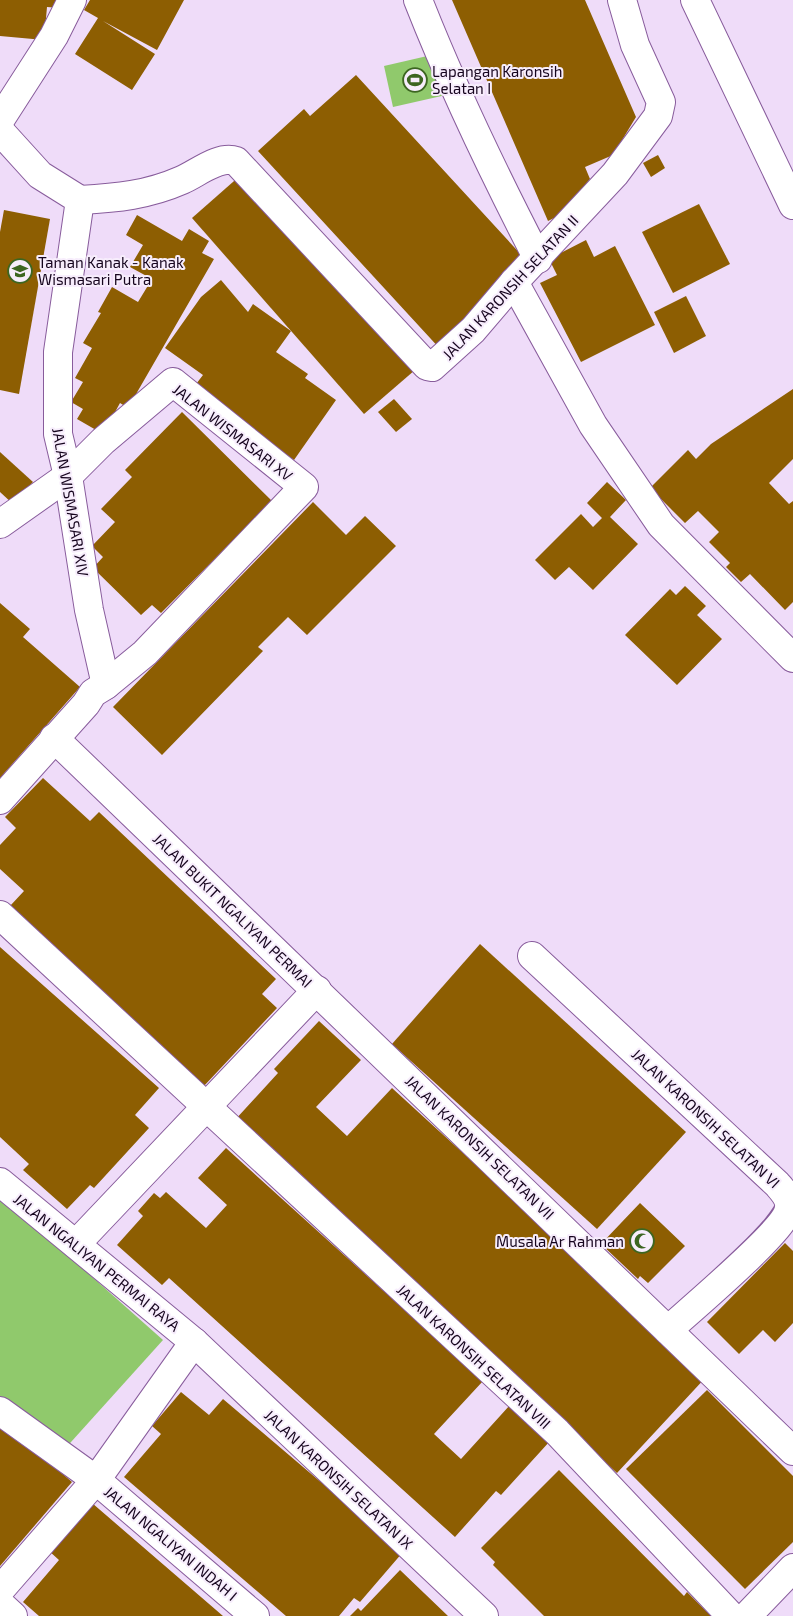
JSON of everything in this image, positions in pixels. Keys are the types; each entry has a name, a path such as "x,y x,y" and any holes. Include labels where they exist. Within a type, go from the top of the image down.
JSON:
{"street":[{"path":"0,120 54,36 72,0"},
{"path":"418,0 447,74 504,194 538,259"},
{"name":"JALAN KARONSIH SELATAN II","path":"80,200 126,198 181,180 224,159 236,161 430,367 443,359 474,330 514,282 538,259 615,174 655,121 661,108 661,102 635,45 622,0"},
{"path":"695,0 793,205"},
{"path":"0,132 40,175 80,200"},
{"name":"JALAN WISMASARI XIV","path":"80,200 58,352 58,434 68,476 100,689"},
{"path":"514,282 593,424 661,525 793,658"},
{"name":"JALAN WISMASARI XV","path":"68,476 103,441 172,382 304,487 145,653 100,689"},
{"path":"0,524 68,476"},
{"path":"0,800 100,689"},
{"name":"JALAN BUKIT NGALIYAN PERMAI","path":"54,738 318,990 76,1244"},
{"path":"0,915 206,1108"},
{"name":"JALAN KARONSIH SELATAN VI","path":"532,956 777,1184 788,1197 789,1208 784,1218 765,1242 668,1330"},
{"name":"JALAN KARONSIH SELATAN VII","path":"318,990 793,1451"},
{"name":"JALAN KARONSIH SELATAN VIII","path":"206,1108 557,1432 731,1616"},
{"name":"JALAN NGALIYAN PERMAI RAYA","path":"0,1182 194,1342"},
{"path":"0,1590 96,1480 194,1342"},
{"name":"JALAN KARONSIH SELATAN IX","path":"194,1342 484,1616"},
{"name":"JALAN NGALIYAN INDAH I","path":"0,1411 96,1480 250,1612"},
{"path":"748,1616 793,1568"},
{"path":"0,1604 13,1616"}],"green space":[{"name":"Lapangan Karonsih Selatan I","path":"436,54 446,95 393,107 384,66"},
{"path":"0,1195 163,1340 62,1452 0,1397"}],"building":[{"path":"0,0 60,0 60,8 47,7 44,40 0,36"},
{"path":"90,0 184,0 157,50 103,21 155,54 132,90 75,54 98,18 84,10"},
{"path":"452,0 585,0 636,117 613,155 585,167 590,179 560,215 548,221"},
{"path":"356,75 526,260 442,351 258,151 304,109 310,116"},
{"path":"658,155 665,168 651,177 643,163"},
{"path":"242,174 415,370 364,414 192,218"},
{"path":"699,204 730,264 673,293 642,232"},
{"name":"Taman Kanak - Kanak Wismasari Putra","path":"4,210 50,219 19,394 0,390 0,232"},
{"path":"137,215 182,241 189,229 209,241 202,253 214,259 128,408 120,403 103,434 77,419 83,409 71,402 83,382 75,378 92,348 83,343 101,313 98,312 112,287 138,302 152,279 130,267 143,245 126,235"},
{"path":"586,240 594,257 615,246 655,325 581,362 540,283 557,275 549,259"},
{"path":"221,280 248,312 253,304 291,331 276,352 308,374 305,378 336,400 294,460 193,388 203,375 165,348 201,297"},
{"path":"686,296 706,336 674,353 654,312"},
{"path":"793,389 793,459 769,483 789,504 793,501 793,602 785,610 750,574 741,582 726,567 730,563 709,542 719,532 698,511 685,523 650,488 688,450 696,459 711,444"},
{"path":"394,399 412,419 396,432 378,412"},
{"path":"182,412 272,501 161,613 152,605 141,615 93,568 103,557 92,546 115,522 101,509 132,477 125,470"},
{"path":"0,452 33,482 13,504 0,492"},
{"path":"607,482 626,500 610,517 638,544 593,590 569,567 555,580 535,560 581,514 593,527 602,518 587,503"},
{"path":"313,502 346,535 365,516 396,546 307,635 288,617 258,647 263,651 162,755 113,707"},
{"path":"685,586 706,606 697,615 722,639 677,685 625,635 670,589 676,595"},
{"path":"0,603 30,629 23,637 80,687 0,778"},
{"path":"43,778 90,821 99,812 276,979 262,994 277,1008 203,1087 10,906 24,891 0,869 0,845 16,828 5,817"},
{"path":"480,944 686,1132 597,1229 392,1044"},
{"path":"0,947 159,1088 135,1115 149,1128 94,1188 90,1185 67,1209 23,1170 29,1164 0,1137"},
{"path":"319,1021 361,1060 316,1107 347,1136 392,1088 707,1376 617,1473 234,1121 278,1073 274,1069"},
{"path":"226,1148 483,1381 434,1434 461,1459 510,1405 550,1441 501,1495 496,1491 455,1537 169,1278 162,1285 117,1245 143,1216 138,1211 154,1193 160,1198 166,1192 206,1228 227,1205 198,1178"},
{"name":"Musala Ar Rahman","path":"640,1203 685,1246 648,1283 640,1276 638,1279 601,1244"},
{"path":"785,1243 793,1251 793,1323 775,1342 763,1330 739,1354 707,1322"},
{"path":"707,1390 793,1476 793,1542 745,1589 626,1469"},
{"path":"181,1392 209,1415 223,1399 403,1552 360,1602 354,1598 339,1616 286,1616 124,1477 161,1434 152,1426"},
{"path":"0,1420 72,1482 0,1566"},
{"path":"559,1470 684,1596 687,1592 711,1616 544,1616 493,1565 495,1562 481,1548"},
{"path":"92,1503 223,1616 39,1616 23,1602 59,1560 49,1551"},
{"path":"400,1570 448,1616 350,1616 358,1608 361,1611"}],"place":[{"name":"Lapangan Karonsih Selatan I","path":"415,80"},
{"name":"Taman Kanak - Kanak Wismasari Putra","path":"20,271"},
{"name":"Musala Ar Rahman","path":"642,1241"}]}
